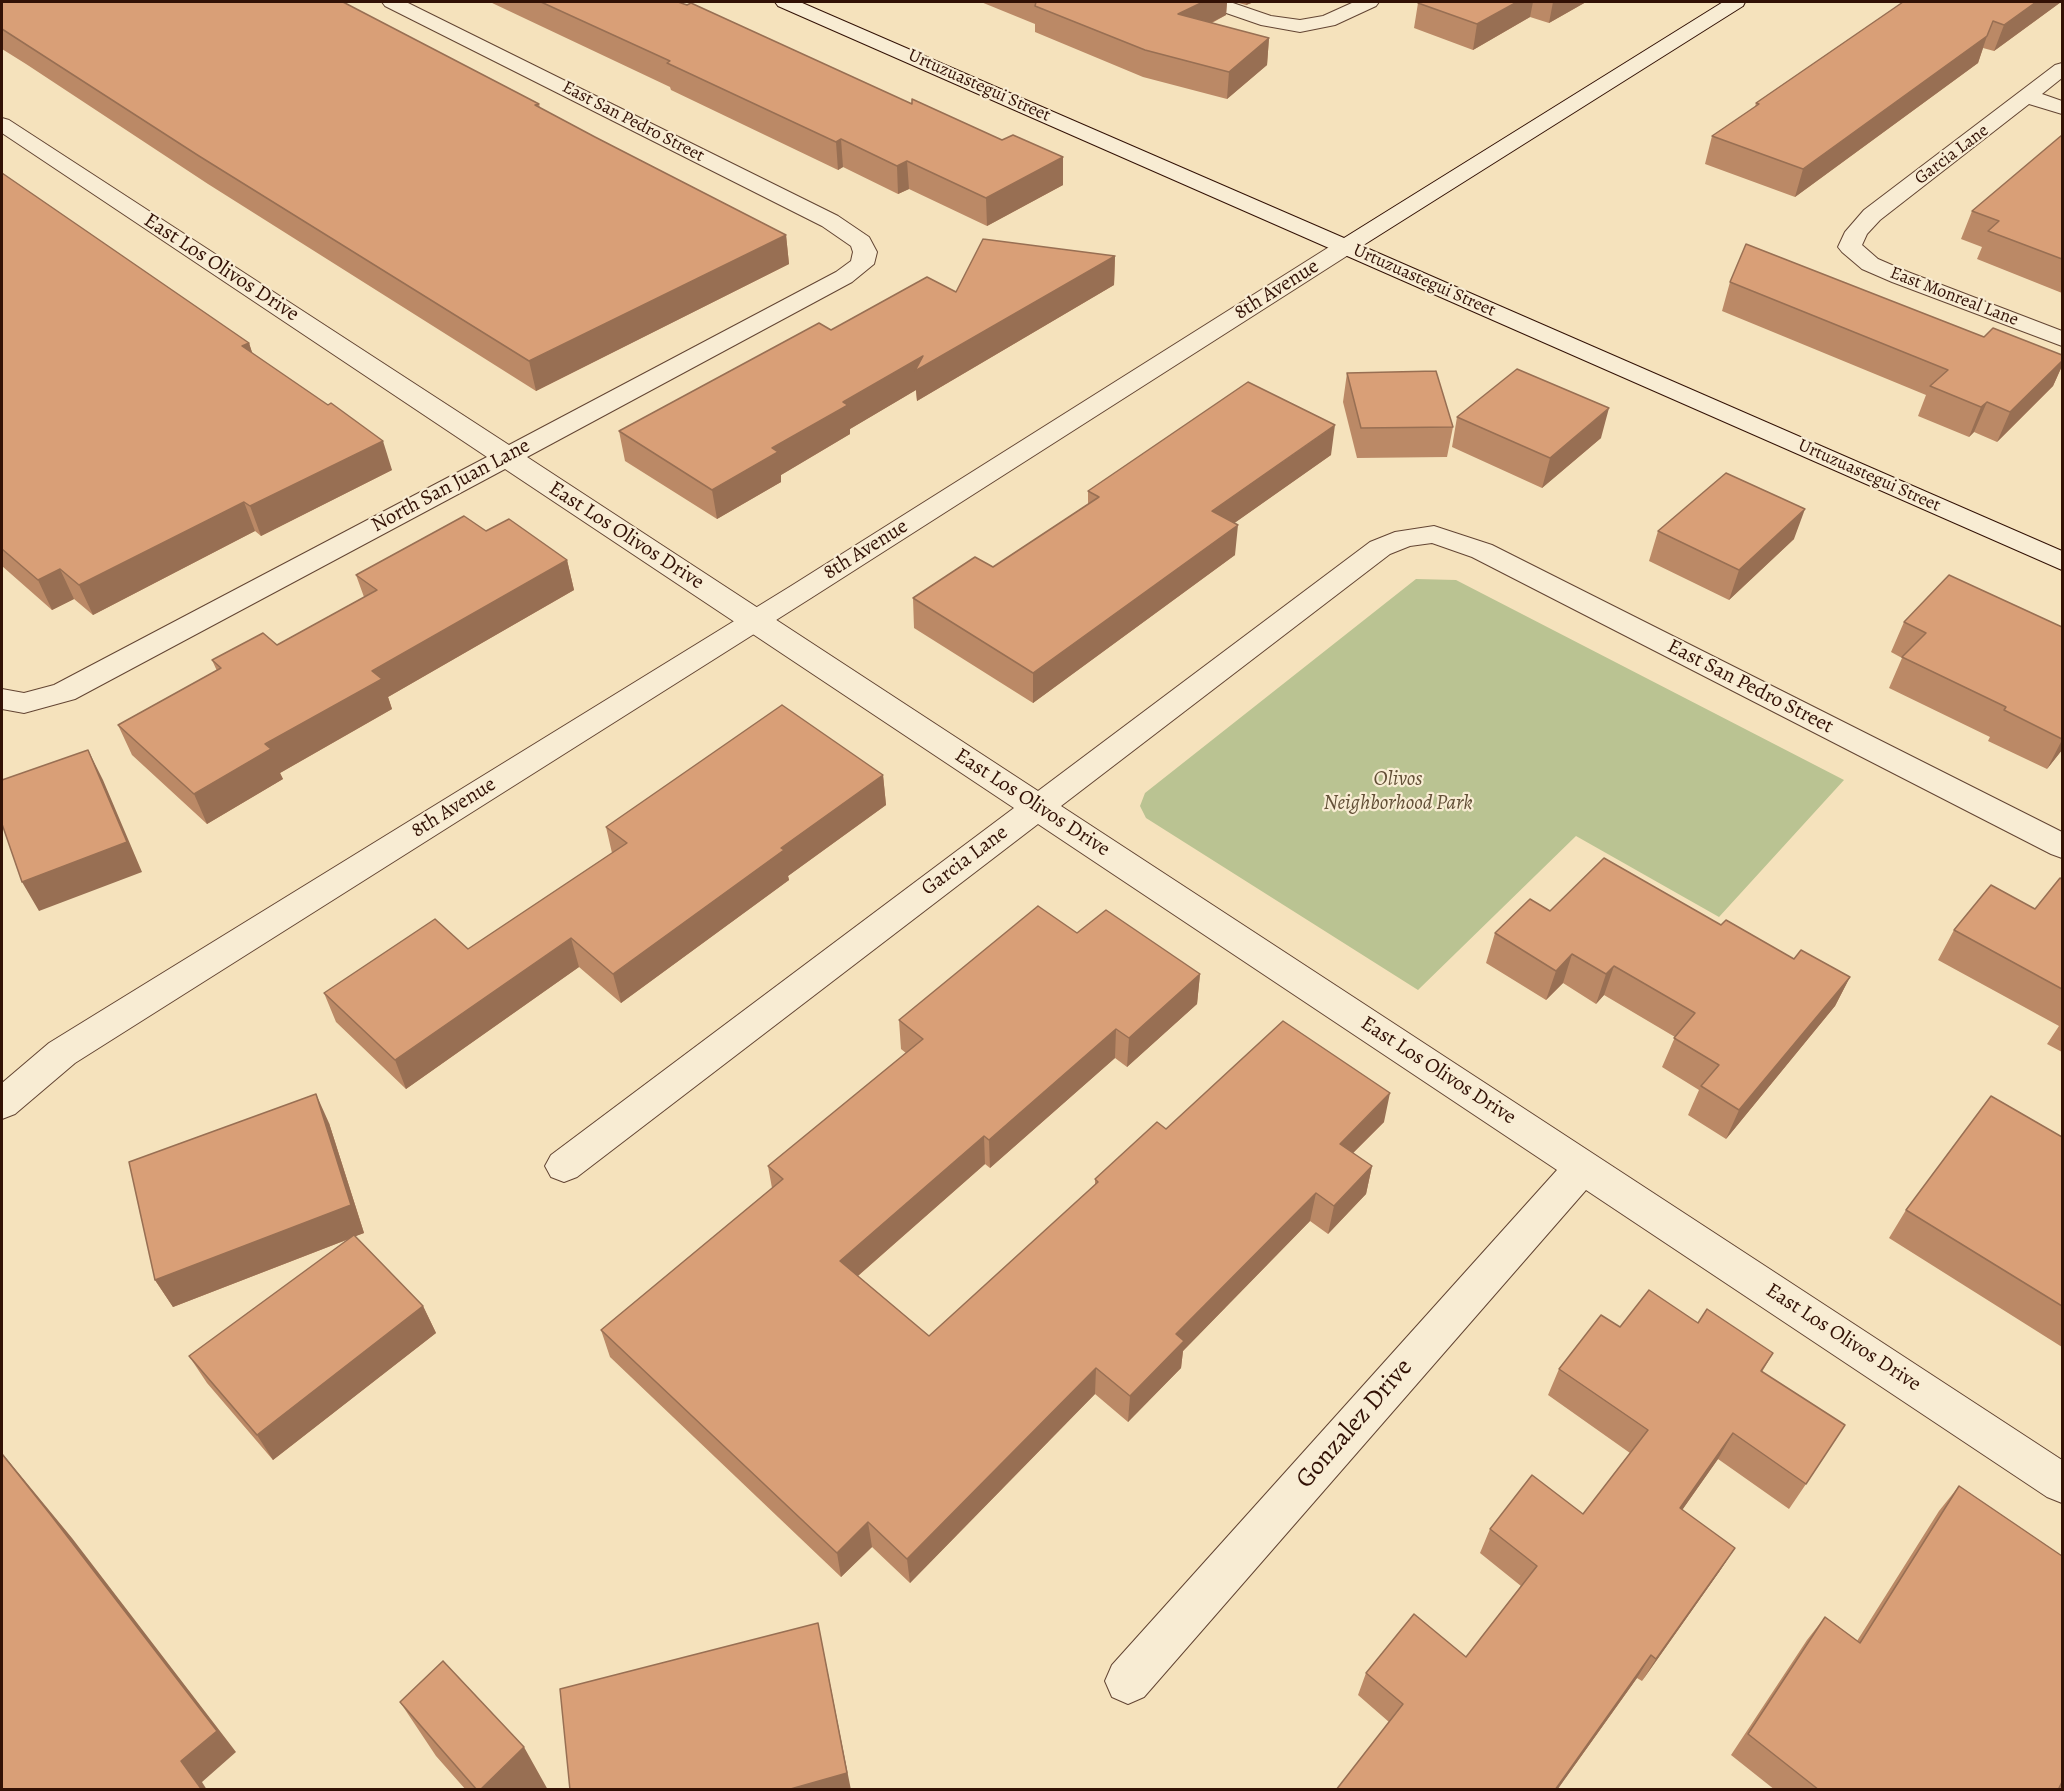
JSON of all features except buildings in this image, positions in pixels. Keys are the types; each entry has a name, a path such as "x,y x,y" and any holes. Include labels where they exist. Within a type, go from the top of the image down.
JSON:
{"street":[{"name":"East San Pedro Street","path":"392,2 830,221 861,242 865,252"},
{"name":"Urtuzuastegui Street","path":"785,2 2062,561"},
{"path":"1213,2 1268,21 1300,26 1328,21 1369,2"},
{"name":"8th Avenue","path":"2,1104 62,1053 1736,2"},
{"name":"Garcia Lane","path":"1850,247 1856,232 1872,215 2029,97 2062,69"},
{"path":"2029,97 2062,108"},
{"name":"East Los Olivos Drive","path":"2,124 2062,1483"},
{"name":"East Monreal Lane","path":"1850,247 1870,264 2062,339"},
{"name":"North San Juan Lane","path":"13,701 64,692 108,670 844,277 862,264 865,252"},
{"name":"East San Pedro Street","path":"1434,534 1482,551 2062,846"},
{"name":"Garcia Lane","path":"564,1166 1380,548 1405,538 1434,534"},
{"name":"Gonzalez Drive","path":"1128,1681 1583,1167"}],"green space":[{"name":"Olivos Neighborhood Park","path":"1416,579 1456,580 1844,780 1719,917 1576,836 1418,990 1146,818 1140,806 1145,793"}]}
